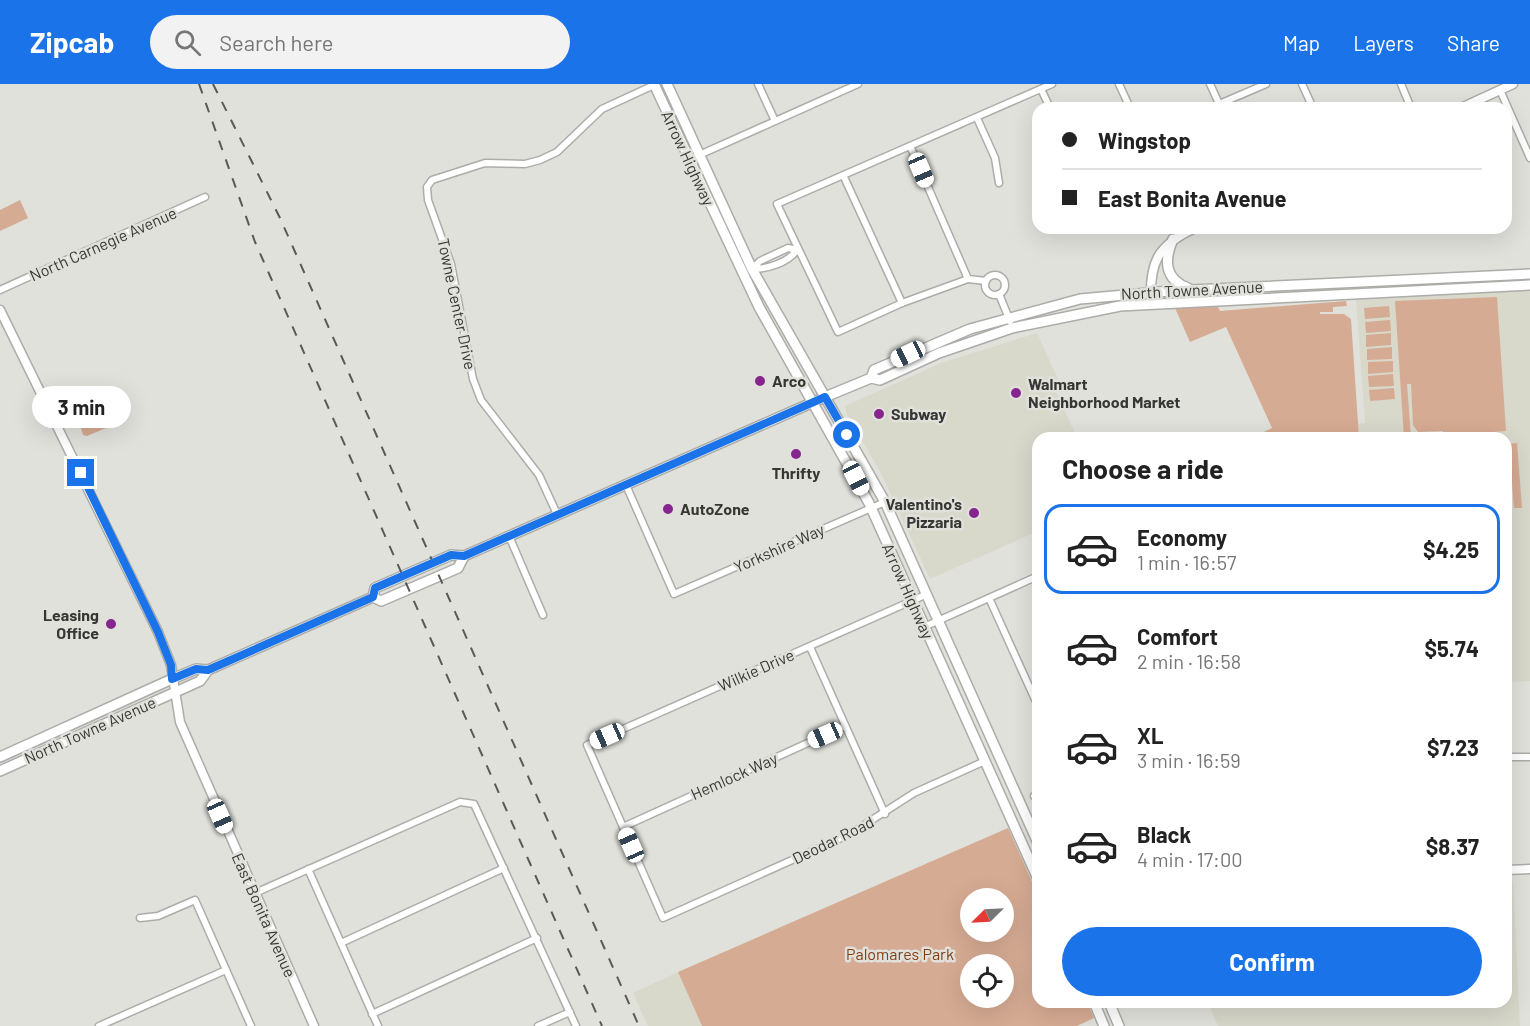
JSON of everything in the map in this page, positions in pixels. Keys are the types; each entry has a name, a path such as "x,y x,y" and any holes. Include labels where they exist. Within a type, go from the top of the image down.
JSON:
{"main road":[{"name":"Arrow Highway","path":"667,84 752,269 885,502 936,621 1032,829"},
{"path":"1474,102 1514,84"},
{"name":"Arrow Highway","path":"654,85 759,307 871,508 1032,866"},
{"path":"1151,304 1151,275 1156,258 1162,249 1181,234"},
{"path":"1173,239 1168,252 1168,272 1174,281 1193,290"},
{"name":"North Towne Avenue","path":"872,378 874,370 925,346 1009,316 1080,299 1150,292 1530,274"},
{"name":"North Towne Avenue","path":"373,597 375,588 451,555 464,556 825,397 872,378 880,380 939,353 1013,327 1085,311 1151,304 1530,285"},
{"name":"East Bonita Avenue","path":"0,310 158,632 171,665 180,722 314,1026"},
{"name":"North Towne Avenue","path":"373,597 381,601 458,568 464,556"},
{"name":"North Towne Avenue","path":"0,757 172,679 196,669 208,670 373,597"},
{"name":"North Towne Avenue","path":"0,771 200,681 208,670"},
{"name":"Deodar Road","path":"985,761 999,755"},
{"path":"1512,870 1530,869"},
{"path":"1096,1008 1104,1026"},
{"path":"1112,1008 1119,1026"}],"street":[{"path":"759,84 775,121"},
{"path":"688,160 858,84"},
{"path":"999,294 1004,287 1002,278 994,275 986,281 968,279 902,303 838,332 777,204 911,148 1052,84"},
{"path":"1119,84 1127,102"},
{"path":"1210,84 1218,102"},
{"path":"1228,102 1266,84"},
{"path":"1302,84 1310,102"},
{"path":"1401,84 1408,102"},
{"name":"Towne Center Drive","path":"557,514 533,466 481,400 473,379 451,264 428,200 427,187 432,180 485,163 525,164 540,160 557,152 602,109 654,85"},
{"path":"1041,88 1047,102"},
{"path":"1500,90 1505,102"},
{"path":"1512,117 1530,158"},
{"path":"977,118 995,158 999,183"},
{"path":"911,148 968,279"},
{"path":"844,177 902,303"},
{"name":"North Carnegie Avenue","path":"0,290 205,197"},
{"path":"752,269 760,261 788,248 797,250"},
{"path":"986,281 988,292 999,294"},
{"path":"999,294 1013,327"},
{"name":"Yorkshire Way","path":"626,485 674,594 885,502"},
{"path":"508,536 543,615"},
{"path":"924,627 1032,579"},
{"name":"Wilkie Drive","path":"622,826 587,745 925,595"},
{"path":"989,597 1032,693"},
{"path":"810,646 885,814"},
{"name":"Hemlock Way","path":"622,826 845,726"},
{"path":"1512,757 1530,757"},
{"name":"Deodar Road","path":"622,826 663,918 850,834 885,814 914,793 985,761"},
{"path":"255,893 460,802 474,804 576,1026"},
{"path":"341,943 504,868"},
{"path":"308,869 378,1026"},
{"path":"140,918 158,916 195,900 251,1026"},
{"path":"372,1014 537,939"},
{"path":"99,1026 226,970"},
{"path":"538,1026 570,1012"}],"shaded area":[{"path":"1530,290 1530,681 1512,682 1512,432 1359,432 1358,424 1365,423 1356,300"},
{"path":"1037,333 1059,381 1053,385 1074,432 1032,432 1032,534 930,579 880,471 847,415 845,406 941,363"},
{"path":"1513,881 1520,1026 1218,1026 1210,1008 1512,1008"},
{"path":"678,972 702,1026 648,1026 633,993"}],"green space":[{"path":"20,200 28,218 0,231 0,210"},
{"path":"1497,297 1506,431 1418,432 1413,425 1411,384 1407,384 1411,432 1404,432 1395,301"},
{"path":"1346,301 1347,306 1333,307 1333,312 1320,312 1320,314 1344,314 1351,319 1359,432 1264,432 1272,428 1226,327 1190,342 1175,308 1218,307 1220,311"},
{"path":"1389,306 1390,317 1365,319 1364,308"},
{"path":"1390,320 1391,331 1366,333 1365,322"},
{"path":"1391,333 1391,345 1366,347 1366,335"},
{"path":"1392,347 1392,359 1367,360 1367,349"},
{"path":"1393,361 1393,372 1368,374 1368,362"},
{"path":"1393,374 1394,386 1369,387 1368,376"},
{"path":"1394,388 1395,399 1370,401 1369,390"},
{"path":"103,408 107,409 113,421 111,426 87,436 83,435 78,419"},
{"path":"1517,443 1522,508 1514,508 1512,444"},
{"name":"Palomares Park","path":"1008,828 1032,882 1032,1008 1090,1008 1094,1018 1077,1026 702,1026 678,972"}],"railway":[{"path":"199,84 255,242 602,1026"},
{"path":"213,84 280,218 639,1026"}],"place":[{"name":"Arco","path":"760,381"},
{"name":"Walmart Neighborhood Market","path":"1016,393"},
{"name":"Subway","path":"879,414"},
{"name":"Thrifty","path":"796,454"},
{"name":"AutoZone","path":"668,509"},
{"name":"Valentino's Pizzaria","path":"974,513"},
{"name":"Leasing Office","path":"111,624"}],"route":[{"path":"81,473 158,632 171,665 172,679 196,669 208,670 373,597 375,588 451,555 464,556 825,397 847,435"}]}
